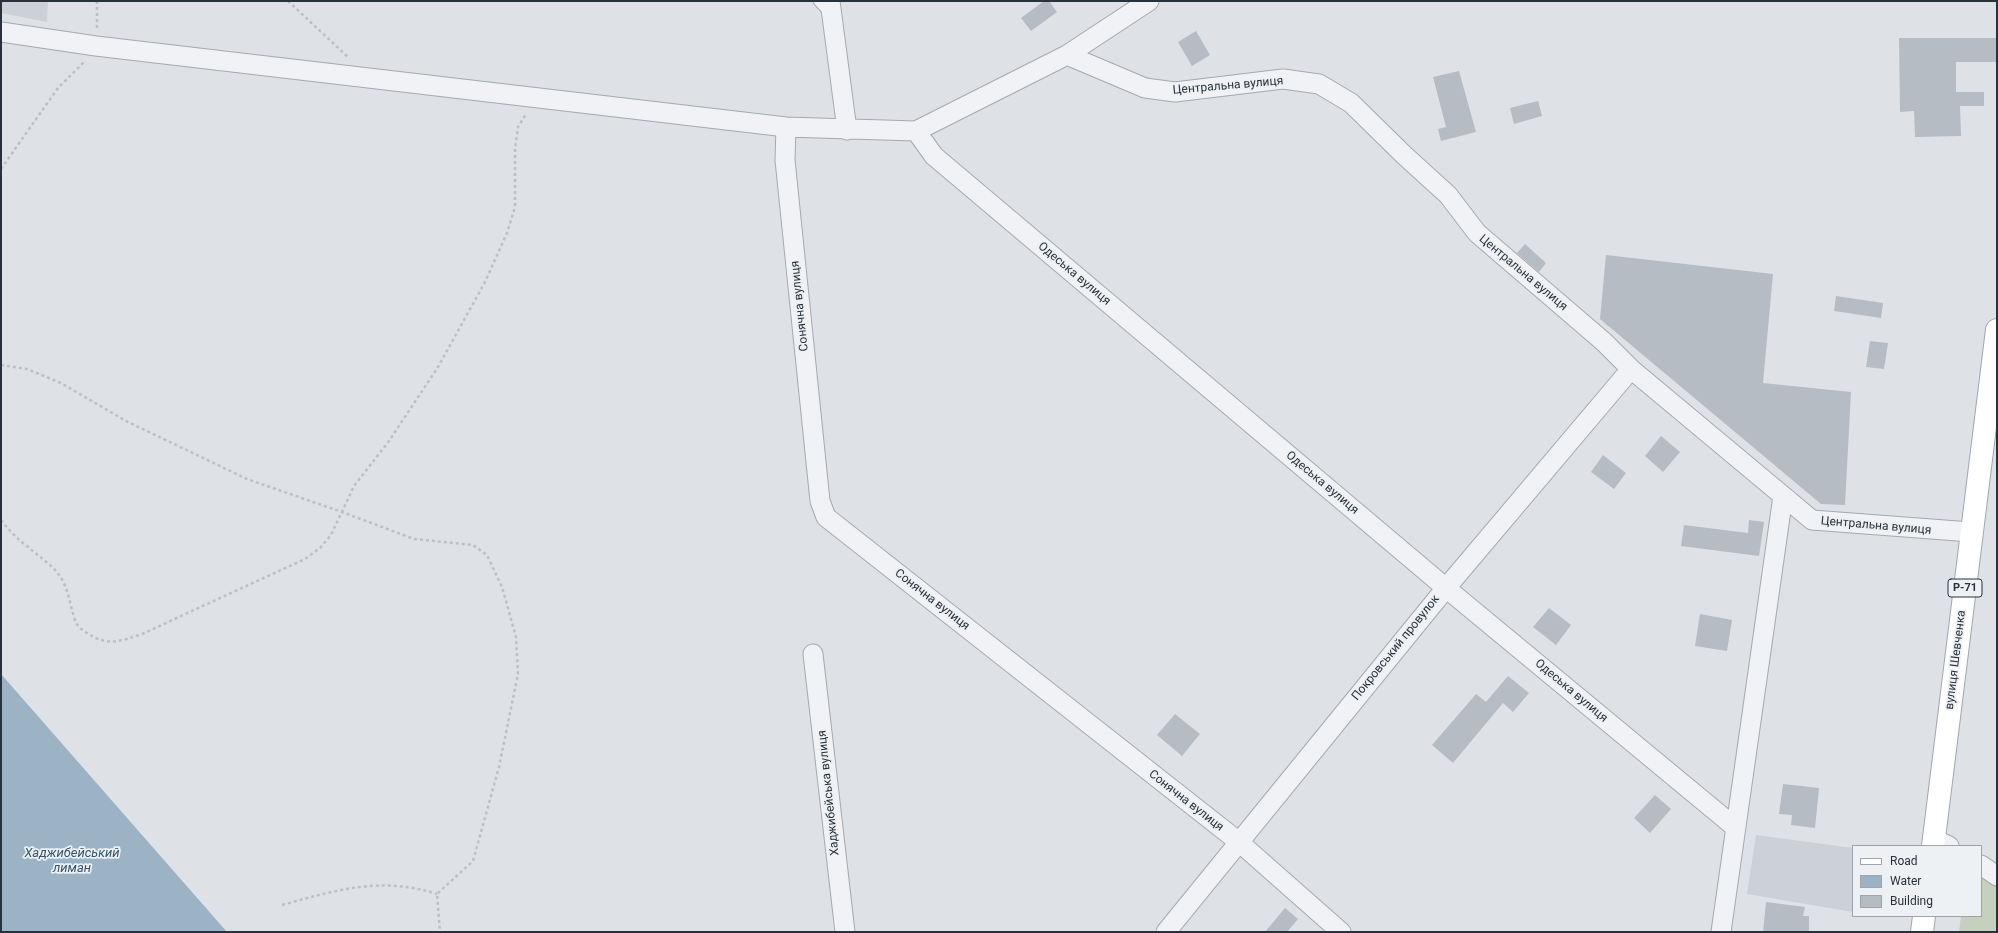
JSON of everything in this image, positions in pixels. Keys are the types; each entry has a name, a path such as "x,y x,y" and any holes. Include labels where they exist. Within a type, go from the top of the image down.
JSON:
{"main road":[{"name":"вулиця Шевченка","path":"1939,844 1972,532 1997,330"},
{"path":"1922,932 1924,917"}],"street":[{"path":"1,32 96,46 786,127 847,130 916,130 1067,55 1149,1"},
{"path":"830,8 847,130"},
{"name":"Центральна вулиця","path":"1067,55 1144,88 1175,92 1283,79 1319,84 1351,103 1404,155 1448,195 1476,233 1604,342 1631,368 1812,520 1932,531 1972,532"},
{"name":"Сонячна вулиця","path":"786,127 785,160 820,501 826,517 1239,842 1341,932"},
{"name":"Одеська вулиця","path":"916,130 934,156 1446,588 1736,828"},
{"name":"Покровський провулок","path":"1166,932 1446,588 1631,368"},
{"path":"1721,932 1783,496"},
{"name":"Хаджибейська вулиця","path":"814,654 845,932"},
{"path":"1982,866 1997,876"}],"lane":[{"path":"818,1 830,8"}],"path":[{"path":"1,169 58,88 86,60 96,46 97,1"},
{"path":"288,1 371,78"},
{"path":"1,520 26,546 53,567 61,577 67,588 76,621 82,630 94,638 106,642 120,641 142,634 305,559 320,548 331,535 354,486 389,441 438,367 485,282 515,208 515,149 518,127 526,115 545,98"},
{"path":"1,365 27,369 61,383 126,421 247,479 414,539 473,546 487,555 502,587 516,637 518,674 499,767 473,861 437,894"},
{"path":"282,905 331,891 363,885 393,884 418,888 437,894"},
{"path":"437,894 440,932"}],"shaded area":[{"path":"1,1 48,1 47,22 1,13"},
{"path":"1756,835 1852,848 1852,912 1747,894"}],"green space":[{"path":"1982,872 1997,884 1997,932 1959,932 1961,917 1982,917"}],"water":[{"name":"Хаджибейський лиман","path":"1,674 227,932 1,932"}],"building":[{"path":"1044,1 1049,1 1057,12 1031,31 1021,18"},
{"path":"1196,31 1210,55 1192,66 1178,42"},
{"path":"1899,38 1997,38 1997,62 1956,62 1956,92 1984,92 1984,106 1960,106 1961,136 1915,137 1914,111 1900,112"},
{"path":"1459,71 1476,132 1441,141 1438,129 1446,127 1433,77"},
{"path":"1538,101 1542,116 1514,124 1510,108"},
{"path":"1525,244 1546,263 1539,272 1517,253"},
{"path":"1606,255 1773,274 1763,383 1851,392 1845,505 1821,504 1600,319"},
{"path":"1836,296 1883,303 1881,318 1834,311"},
{"path":"1870,341 1888,343 1884,369 1866,367"},
{"path":"1661,436 1680,452 1663,472 1645,456"},
{"path":"1603,455 1626,473 1614,489 1591,472"},
{"path":"1749,520 1764,522 1759,556 1681,546 1684,525 1748,533"},
{"path":"1549,608 1571,625 1556,645 1533,627"},
{"path":"1700,614 1732,620 1727,651 1695,646"},
{"path":"1508,676 1529,693 1513,712 1503,703 1453,763 1432,745 1476,694 1486,702"},
{"path":"1175,714 1200,734 1182,756 1157,735"},
{"path":"1783,784 1819,788 1815,828 1791,825 1792,815 1779,814"},
{"path":"1655,795 1671,809 1650,833 1634,818"},
{"path":"1766,902 1805,907 1803,916 1809,916 1809,932 1763,932"},
{"path":"1285,908 1298,919 1287,932 1265,932"}]}
